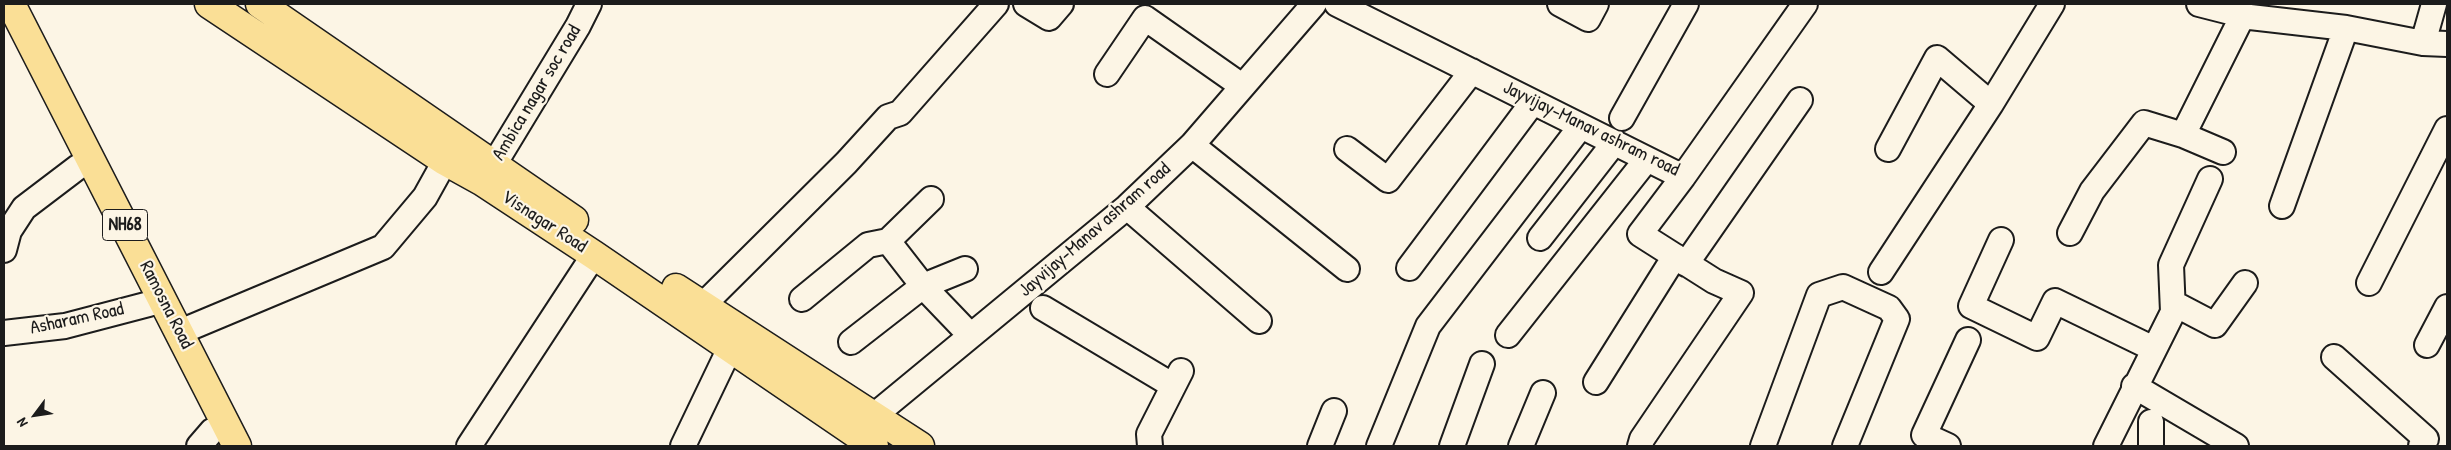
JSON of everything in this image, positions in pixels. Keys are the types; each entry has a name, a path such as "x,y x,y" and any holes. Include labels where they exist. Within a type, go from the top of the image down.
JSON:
{"main road":[{"name":"Ramosna Road","path":"11,4 237,446"},
{"name":"Visnagar Road","path":"209,4 445,161 489,173 594,255 695,312 730,348 867,432"},
{"path":"260,4 489,173 695,312 867,432 920,446"},
{"name":"Ramosna Road","path":"4,26 149,304 210,441"}],"street":[{"name":"Ambica nagar soc road","path":"489,173 578,26 589,4"},
{"path":"695,312 846,163 888,116 900,114 996,4"},
{"path":"1026,4 1049,18 1061,4"},
{"name":"Jayvijay-Manav ashram road","path":"867,432 970,335 1127,207 1192,145 1314,4"},
{"name":"Jayvijay-Manav ashram road","path":"1337,4 1682,177 1805,4"},
{"path":"1560,4 1588,19 1596,4"},
{"path":"1622,118 1686,4"},
{"path":"1881,272 1992,104 2052,4"},
{"path":"2199,4 2242,15 2279,12 2423,44 2447,44"},
{"path":"2423,44 2434,4"},
{"path":"1107,74 1148,11 1242,86"},
{"path":"2183,135 2242,15"},
{"path":"2282,206 2346,28"},
{"path":"1888,149 1937,58 1992,104"},
{"path":"1347,149 1388,180 1472,71"},
{"path":"1596,382 1680,260 1800,100"},
{"path":"1409,268 1533,102"},
{"path":"2070,233 2092,191 2144,123 2183,135 2223,152"},
{"path":"1379,446 1428,326 1581,126"},
{"path":"2369,283 2447,129"},
{"path":"1540,238 1614,143"},
{"path":"1192,145 1347,270"},
{"path":"1508,335 1647,159"},
{"path":"180,332 383,247 425,197 445,161"},
{"path":"4,250 9,231 24,208 78,168"},
{"path":"1640,446 1642,439 1741,293 1714,282 1640,234 1682,177"},
{"path":"2106,446 2134,386 2173,312 2171,264 2210,179"},
{"path":"802,299 868,245 888,241 931,199"},
{"path":"1127,207 1259,321"},
{"path":"2001,240 1971,306 2037,338 2056,301 2154,349"},
{"path":"888,241 923,286 970,335"},
{"path":"469,446 594,255"},
{"path":"851,342 923,286 965,269"},
{"path":"2173,303 2215,325 2245,283"},
{"path":"1763,446 1819,295 1844,287 1889,308 1897,319 1845,446"},
{"name":"Asharam Road","path":"4,333 65,326 149,304"},
{"path":"2427,345 2447,307"},
{"path":"1043,308 1177,378 1149,434 1150,446"},
{"path":"1948,446 1924,435 1968,340"},
{"path":"683,446 730,348"},
{"path":"2334,357 2426,439 2421,446"},
{"path":"1452,446 1482,364"},
{"path":"2134,386 2236,446"},
{"path":"1520,446 1543,393"},
{"path":"1320,446 1334,411"},
{"path":"2151,422 2151,446"}]}
